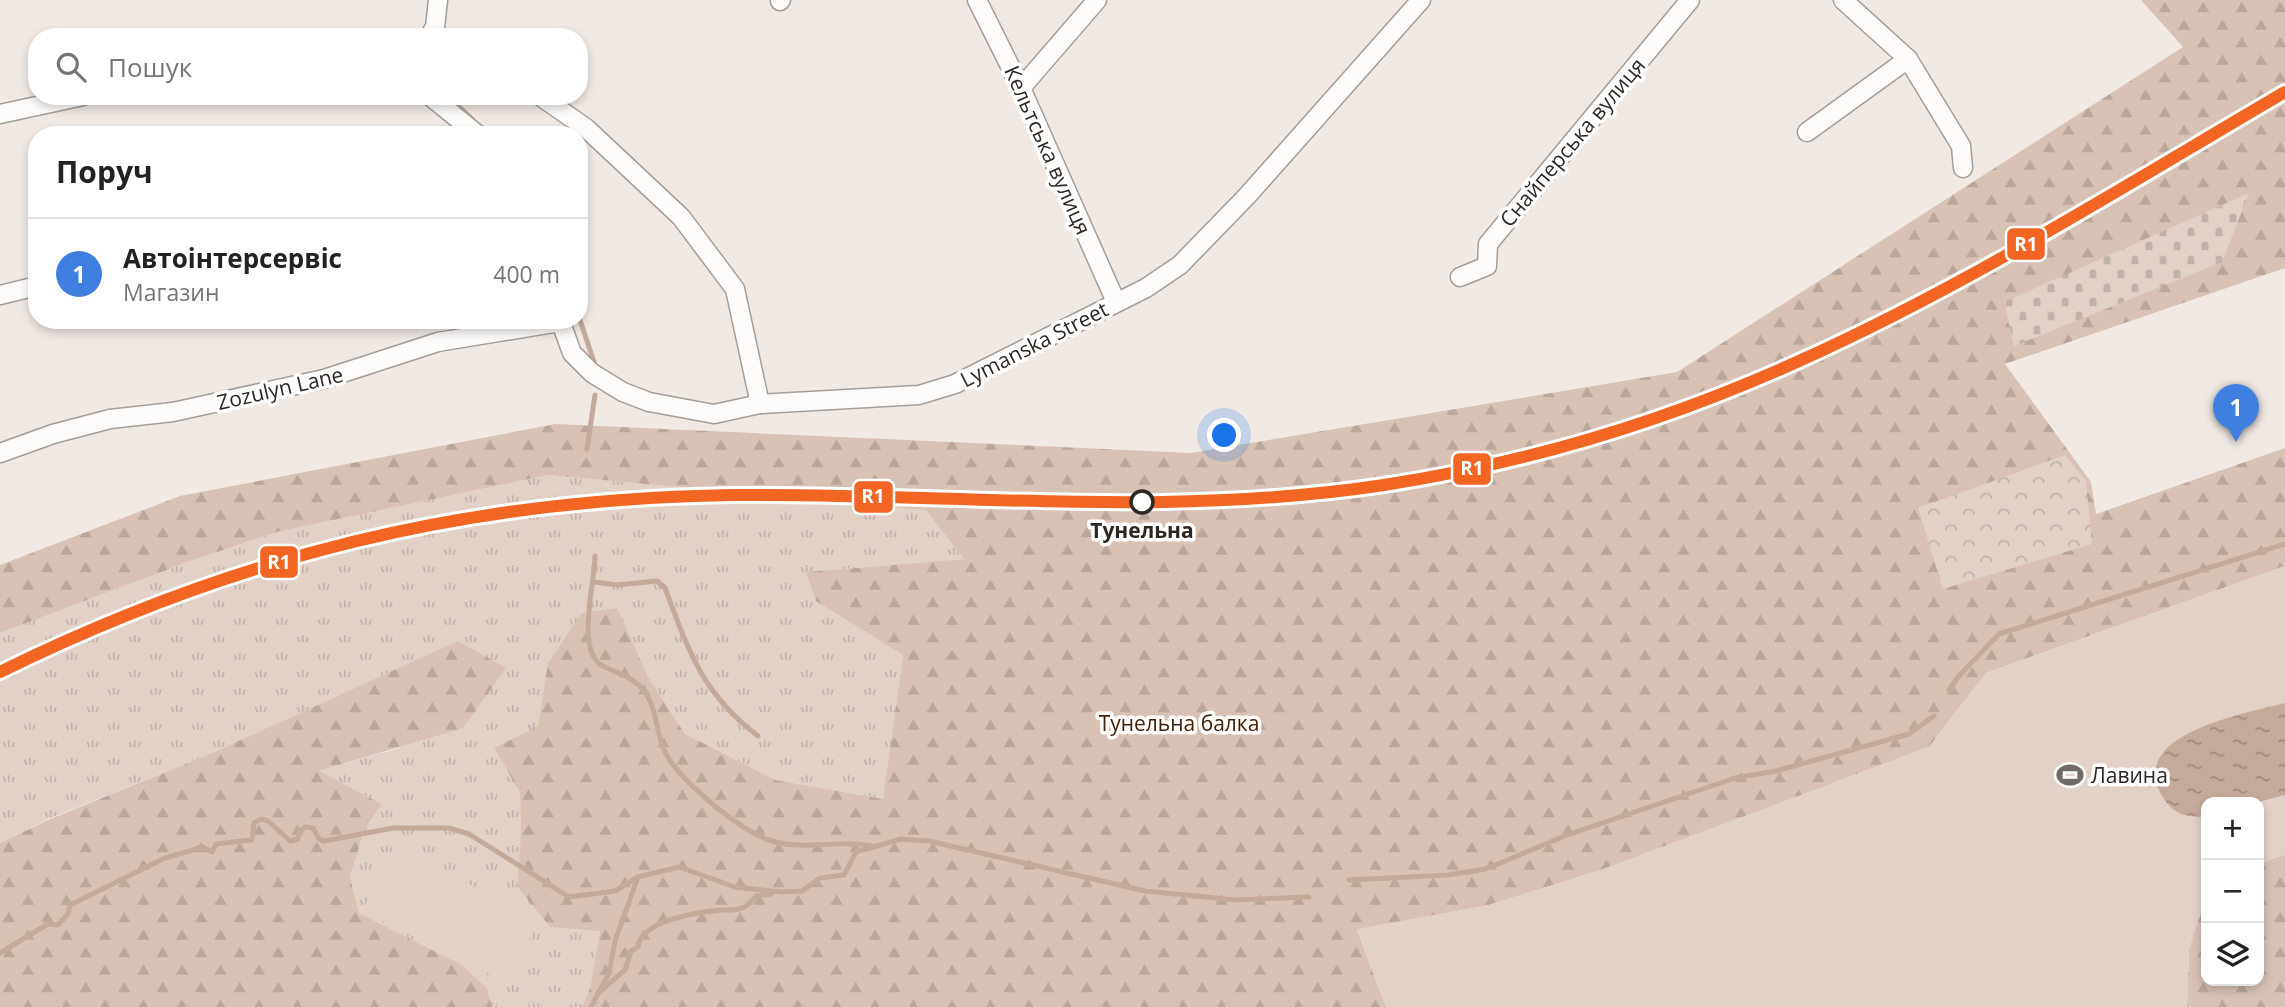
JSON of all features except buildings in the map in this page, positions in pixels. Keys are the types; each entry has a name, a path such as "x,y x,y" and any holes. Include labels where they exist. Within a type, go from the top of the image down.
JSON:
{"street":[{"path":"438,0 438,28"},
{"name":"Кельтська вулиця","path":"977,0 1021,88 1116,302"},
{"path":"1021,88 1097,0"},
{"name":"Lymanska Street","path":"563,329 572,353 592,373 623,392 649,401 714,414 760,404 919,395 955,384 1146,288 1180,265 1247,196 1421,0"},
{"name":"Снайперська вулиця","path":"1460,277 1487,266 1488,244 1690,0"},
{"path":"1843,0 1908,59 1961,146 1963,168"},
{"path":"1807,132 1908,59"},
{"path":"0,114 42,105"},
{"path":"441,105 467,126"},
{"path":"553,105 583,126"},
{"path":"588,130 681,217 735,289 760,404"},
{"path":"0,295 28,288"},
{"name":"Zozulyn Lane","path":"0,453 53,434 110,419 173,412 324,379 438,342 514,329"}],"green space":[{"name":"Тунельна балка","path":"2141,0 2285,0 2285,268 2005,364 2091,482 2096,514 2285,448 2285,566 1986,673 1929,747 1601,870 1489,905 1357,930 1386,1007 582,1007 590,988 600,931 550,927 517,886 521,836 520,793 494,748 538,726 548,663 582,613 617,608 647,675 685,734 776,780 883,799 903,655 816,601 806,572 964,559 926,510 548,475 277,532 188,562 0,633 0,565 180,496 555,424 1191,453 1677,372 2183,47"},
{"path":"2249,193 2222,262 2014,346 2004,302"},
{"path":"2065,455 2086,481 2092,544 1943,589 1918,508"},
{"path":"548,475 927,510 964,559 806,572 861,626 903,655 883,799 776,780 685,734 647,675 548,663 538,727 494,748 520,793 521,836 600,931 590,988 582,1007 492,1007 487,988 462,965 359,913 350,877 364,831 382,804 318,771 400,748 459,641 212,753 48,819 0,843 0,633 188,562 277,532"},
{"name":"Лавина","path":"2285,566 2285,854 2264,862 2264,797 2201,797 2201,911 2189,948 2187,1007 1386,1007 1357,929 1489,905 1601,870 1929,747 1986,673"},
{"path":"458,641 506,668 463,728 319,771 382,804 364,831 350,877 359,913 462,965 487,988 492,1007 0,1007 0,843 48,820 212,753"},
{"path":"394,847 539,919 508,983 362,911"},
{"path":"2285,854 2285,1007 2187,1007 2189,948 2201,911 2201,986 2264,986 2264,862"}],"water":[{"path":"2285,703 2285,795 2264,800 2264,797 2201,797 2201,816 2182,814 2172,809 2164,799 2156,777 2160,758 2173,743 2194,731"}],"waterway":[{"path":"457,105 473,120"},
{"path":"583,329 596,368"},
{"path":"587,449 595,395"},
{"path":"1949,690 1999,634 2285,544"},
{"path":"595,556 588,616 590,647 603,666 629,678 645,692 652,705 664,750 682,775 727,816 772,841 797,845 872,846"},
{"path":"595,582 617,585 657,581 665,588 690,652 710,687 723,704 758,736"},
{"path":"1349,880 1448,875 1486,869 1567,835 1735,778 1776,771 1909,734 1934,716"},
{"path":"0,953 48,924 58,925 68,914 70,905 165,858 203,847 212,852 216,844 252,840 254,823 261,819 268,821 290,841 298,839 299,832 305,827 313,828 319,839 324,841 393,828 449,828 469,834 569,897 615,891 638,877 679,867 735,887 781,892 802,891 820,878 844,875 856,852 901,839 929,841 1145,891 1235,900 1309,897"},
{"path":"591,1007 609,973 615,941 638,877"},
{"path":"598,993 625,970 631,951 638,947 649,930 672,919 739,909 756,896 771,894"}],"transit line":[{"name":"R1","path":"0,672 89,631 178,596 266,566 356,541 447,522 540,508 635,499 733,495 1058,502 1221,500 1303,495 1384,485 1491,465 1543,452 1699,403 1862,331 2046,233 2285,92"}],"place":[{"name":"Автоінтерсервіс","path":"2236,442"},
{"name":"Тунельна","path":"1142,502"},
{"name":"Лавина","path":"2070,775"}]}
